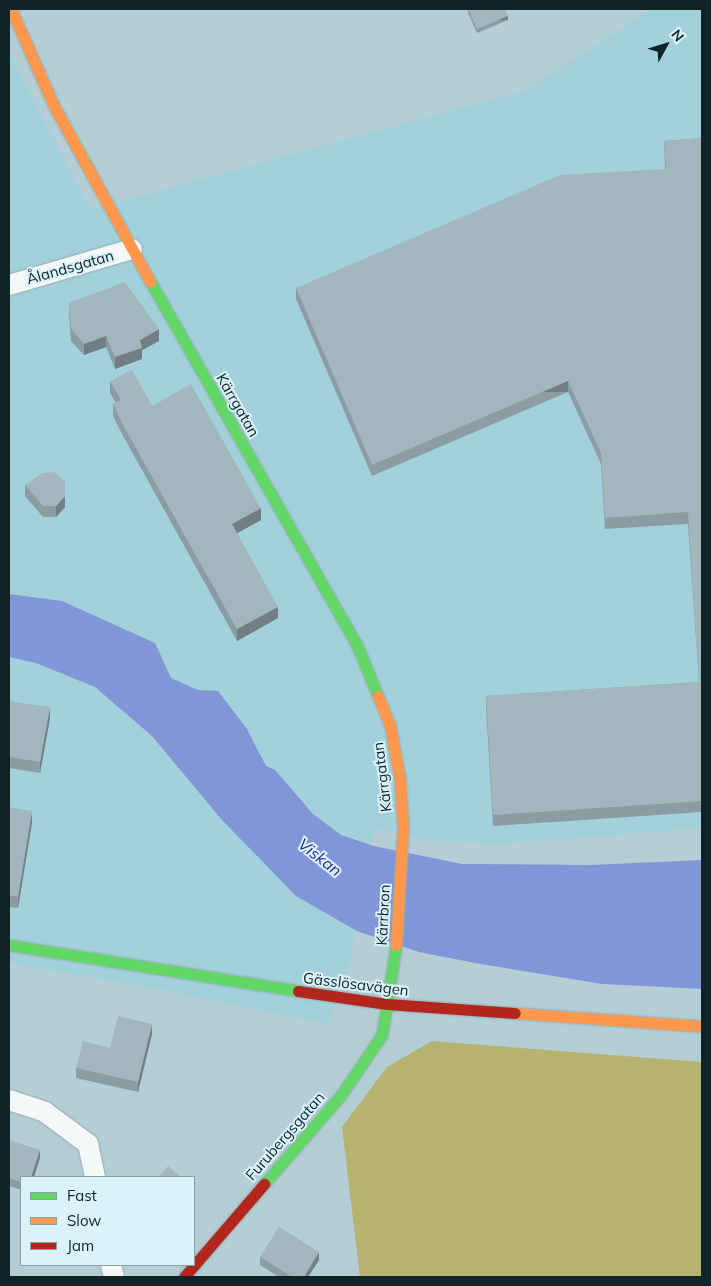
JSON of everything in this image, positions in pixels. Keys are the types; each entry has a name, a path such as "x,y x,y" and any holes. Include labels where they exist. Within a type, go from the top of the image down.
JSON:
{"street":[{"name":"Kärrgatan","path":"11,9 54,106 132,249 356,643 390,725 400,780 403,828"},
{"name":"Ålandsgatan","path":"9,284 132,249"},
{"name":"Kärrbron","path":"387,1004 396,957 403,828"},
{"name":"Gässlösavägen","path":"9,945 179,974 387,1004 702,1026"},
{"name":"Furubergsgatan","path":"195,1264 346,1088 382,1034 387,1004"},
{"path":"9,1100 45,1112 88,1144 95,1176"},
{"name":"Furubergsgatan","path":"184,1277 193,1266"}],"shaded area":[{"path":"651,9 702,9 702,828 499,844 429,840 374,828 350,963 328,1024 159,989 9,963 9,51 90,210 528,90"},
{"path":"432,1041 702,1062 702,1277 360,1277 342,1127 387,1067"}],"water":[{"name":"Viskan","path":"9,594 62,601 155,643 171,678 198,690 218,691 247,729 266,766 275,770 313,814 341,835 374,846 462,864 591,865 702,860 702,989 602,984 475,963 419,952 357,931 296,896 222,820 152,736 95,687 36,663 9,657"}],"building":[{"path":"468,9 505,9 508,16 477,29"},
{"path":"702,138 702,801 493,815 486,696 699,682 688,512 605,518 601,453 568,381 372,465 296,288 560,175 666,169 664,141"},
{"path":"125,282 159,329 140,340 142,348 115,357 106,336 84,344 71,329 69,303"},
{"path":"132,370 152,406 191,384 261,508 232,524 278,607 237,629 113,404 121,400 110,381"},
{"path":"54,472 65,482 65,496 56,506 43,506 25,485 42,473"},
{"path":"9,701 50,707 40,762 9,757"},
{"path":"9,807 32,811 18,897 9,895"},
{"path":"118,1016 152,1024 138,1082 76,1068 83,1041 110,1048"},
{"path":"9,1140 40,1150 31,1176 20,1176 20,1182 9,1178"},
{"path":"168,1166 180,1176 160,1176"},
{"path":"279,1227 319,1252 304,1277 292,1277 260,1257"}],"traffic: fast":[{"path":"150,281 356,643 378,696"},
{"path":"9,945 298,991"},
{"path":"264,1184 341,1095 382,1035 396,945"}],"traffic: slow":[{"path":"11,9 54,106 150,281"},
{"path":"378,696 390,725 400,780 403,828 396,945"},
{"path":"515,1013 702,1026"}],"traffic: jam":[{"path":"298,991 387,1004 515,1013"},
{"path":"195,1264 264,1184"},
{"path":"184,1277 193,1266"}]}
